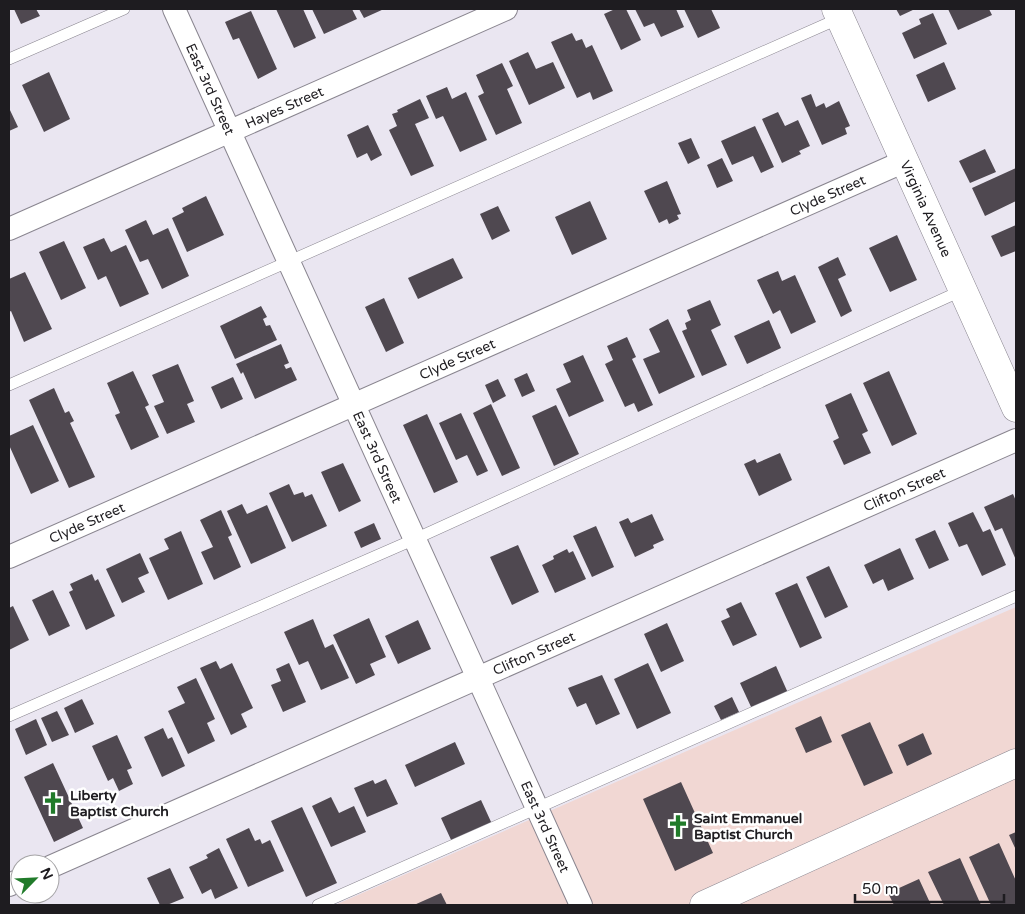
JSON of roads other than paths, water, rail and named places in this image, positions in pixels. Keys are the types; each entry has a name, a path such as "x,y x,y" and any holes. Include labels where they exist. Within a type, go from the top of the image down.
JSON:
{"street":[{"name":"East 3rd Street","path":"174,9 581,905"},
{"name":"Hayes Street","path":"9,228 506,9"},
{"name":"Virginia Avenue","path":"838,13 1016,408"},
{"name":"Clyde Street","path":"9,557 905,161"},
{"name":"Clifton Street","path":"60,863 1016,440"},
{"path":"704,905 1016,763"}],"lane":[{"path":"9,59 124,9"},
{"path":"9,385 838,13"},
{"path":"9,716 415,539 963,290"},
{"path":"318,905 1016,596"}],"place":[{"name":"Liberty Baptist Church","path":"53,803"},
{"name":"Saint Emmanuel Baptist Church","path":"678,826"}]}
